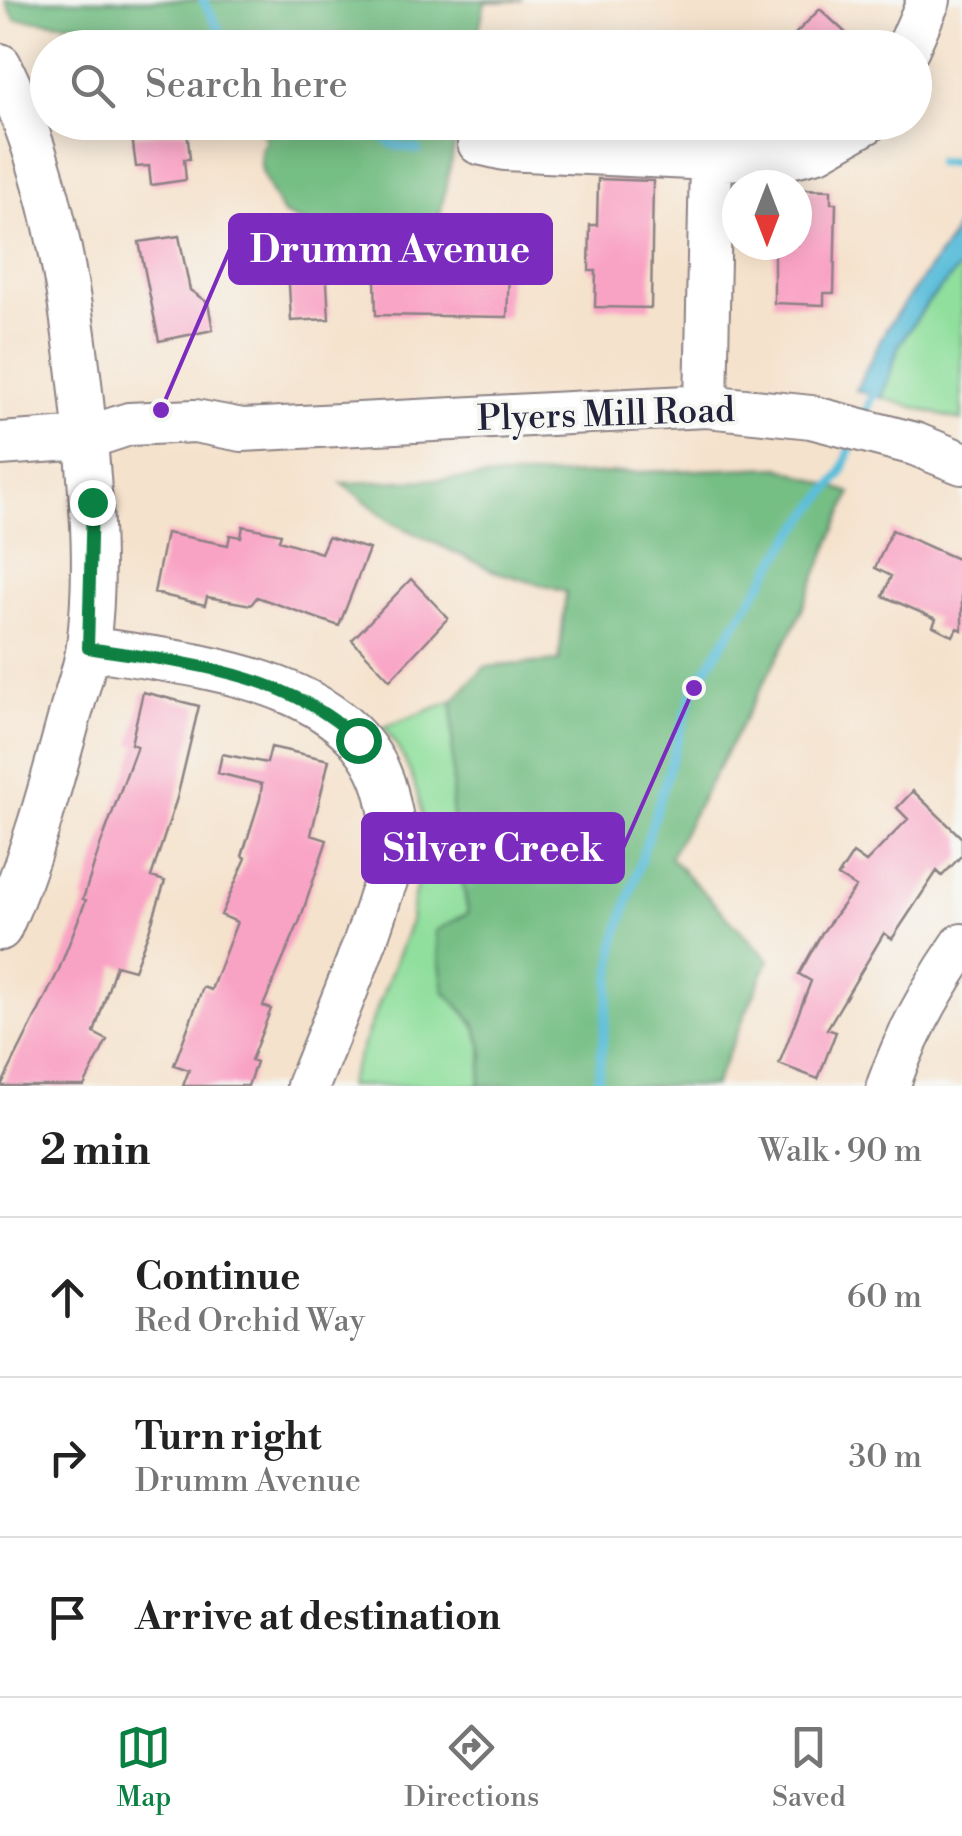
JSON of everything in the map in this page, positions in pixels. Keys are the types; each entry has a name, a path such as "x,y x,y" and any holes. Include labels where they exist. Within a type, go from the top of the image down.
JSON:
{"street":[{"path":"916,30 928,0"},
{"path":"0,65 30,137"},
{"path":"0,928 41,814 88,648 92,518 86,438 64,261 31,140"},
{"path":"480,143 505,149 711,159 790,157 818,150 836,140"},
{"path":"706,406 711,159"},
{"name":"Plyers Mill Road","path":"0,444 86,438 132,452 197,447 242,430 706,406 811,417 897,439 962,462"},
{"path":"88,648 220,671 285,689 336,718 384,776 396,849 372,923 308,1086"},
{"path":"888,1086 931,989 962,945"}],"green space":[{"path":"5,0 522,0 485,2 479,30 124,30 15,19"},
{"path":"266,140 455,140 436,234 332,235 283,214 261,168"},
{"path":"962,265 962,421 882,398 899,345 927,303"},
{"path":"779,467 851,493 796,623 670,857 769,960 714,1086 479,1086 484,1054 475,1023 444,991 435,931 468,913 452,819 453,701 485,667 559,661 566,592 494,571 393,523 342,483"},
{"path":"453,701 452,819 468,914 444,991 478,1033 482,1055 479,1086 347,1086 411,921 423,848 417,793 404,759 384,727"}],"water":[{"path":"962,214 962,265 927,303 899,345 882,398 856,390 886,329 951,238"}],"building":[{"path":"820,9 843,30 799,30"},
{"path":"133,140 188,140 190,159 184,159 186,180 151,185 149,166 136,167"},
{"path":"598,179 653,181 651,308 595,307 596,271 589,271 590,225 597,225"},
{"path":"812,189 831,190 831,203 836,203 834,293 824,293 824,305 774,303 774,260 812,260"},
{"path":"179,236 190,290 208,303 213,330 159,341 139,242"},
{"path":"326,265 329,319 291,321 288,267"},
{"path":"461,272 509,273 507,317 376,315 375,278 461,277"},
{"path":"243,526 281,534 279,540 321,553 328,537 369,549 339,626 257,597 251,605 207,597 205,605 154,593 166,533 228,545 230,535 241,537"},
{"path":"892,530 962,561 962,630 957,628 953,636 933,626 936,619 883,596 891,576 875,568"},
{"path":"411,579 448,618 390,680 352,640"},
{"path":"143,692 199,706 177,798 151,877 165,881 149,931 134,970 116,965 94,1033 107,1040 84,1086 1,1086 58,972 86,900 83,899 100,846 137,746 131,744"},
{"path":"271,747 329,760 311,835 327,840 300,920 263,1006 271,1009 251,1060 256,1062 248,1086 183,1086 189,1070 174,1065 203,987 211,990 237,922 221,915 246,858 242,856 262,784 218,773 222,754 267,763"},
{"path":"913,791 962,838 962,855 942,876 937,871 892,939 884,933 827,1029 836,1032 818,1079 779,1064 811,981 799,974 822,933 856,887 838,876 853,853 866,862 908,819 897,808"}],"waterway":[{"path":"203,0 219,30"},
{"path":"387,140 418,150"},
{"path":"938,162 962,161"},
{"path":"864,417 877,385"},
{"path":"597,1086 616,940 694,688 793,535 841,474 854,440"}],"place":[{"name":"Drumm Avenue","path":"161,410"},
{"name":"Silver Creek","path":"694,688"}],"route":[{"path":"92,502 88,648 220,671 285,689 336,718 358,740"}]}
